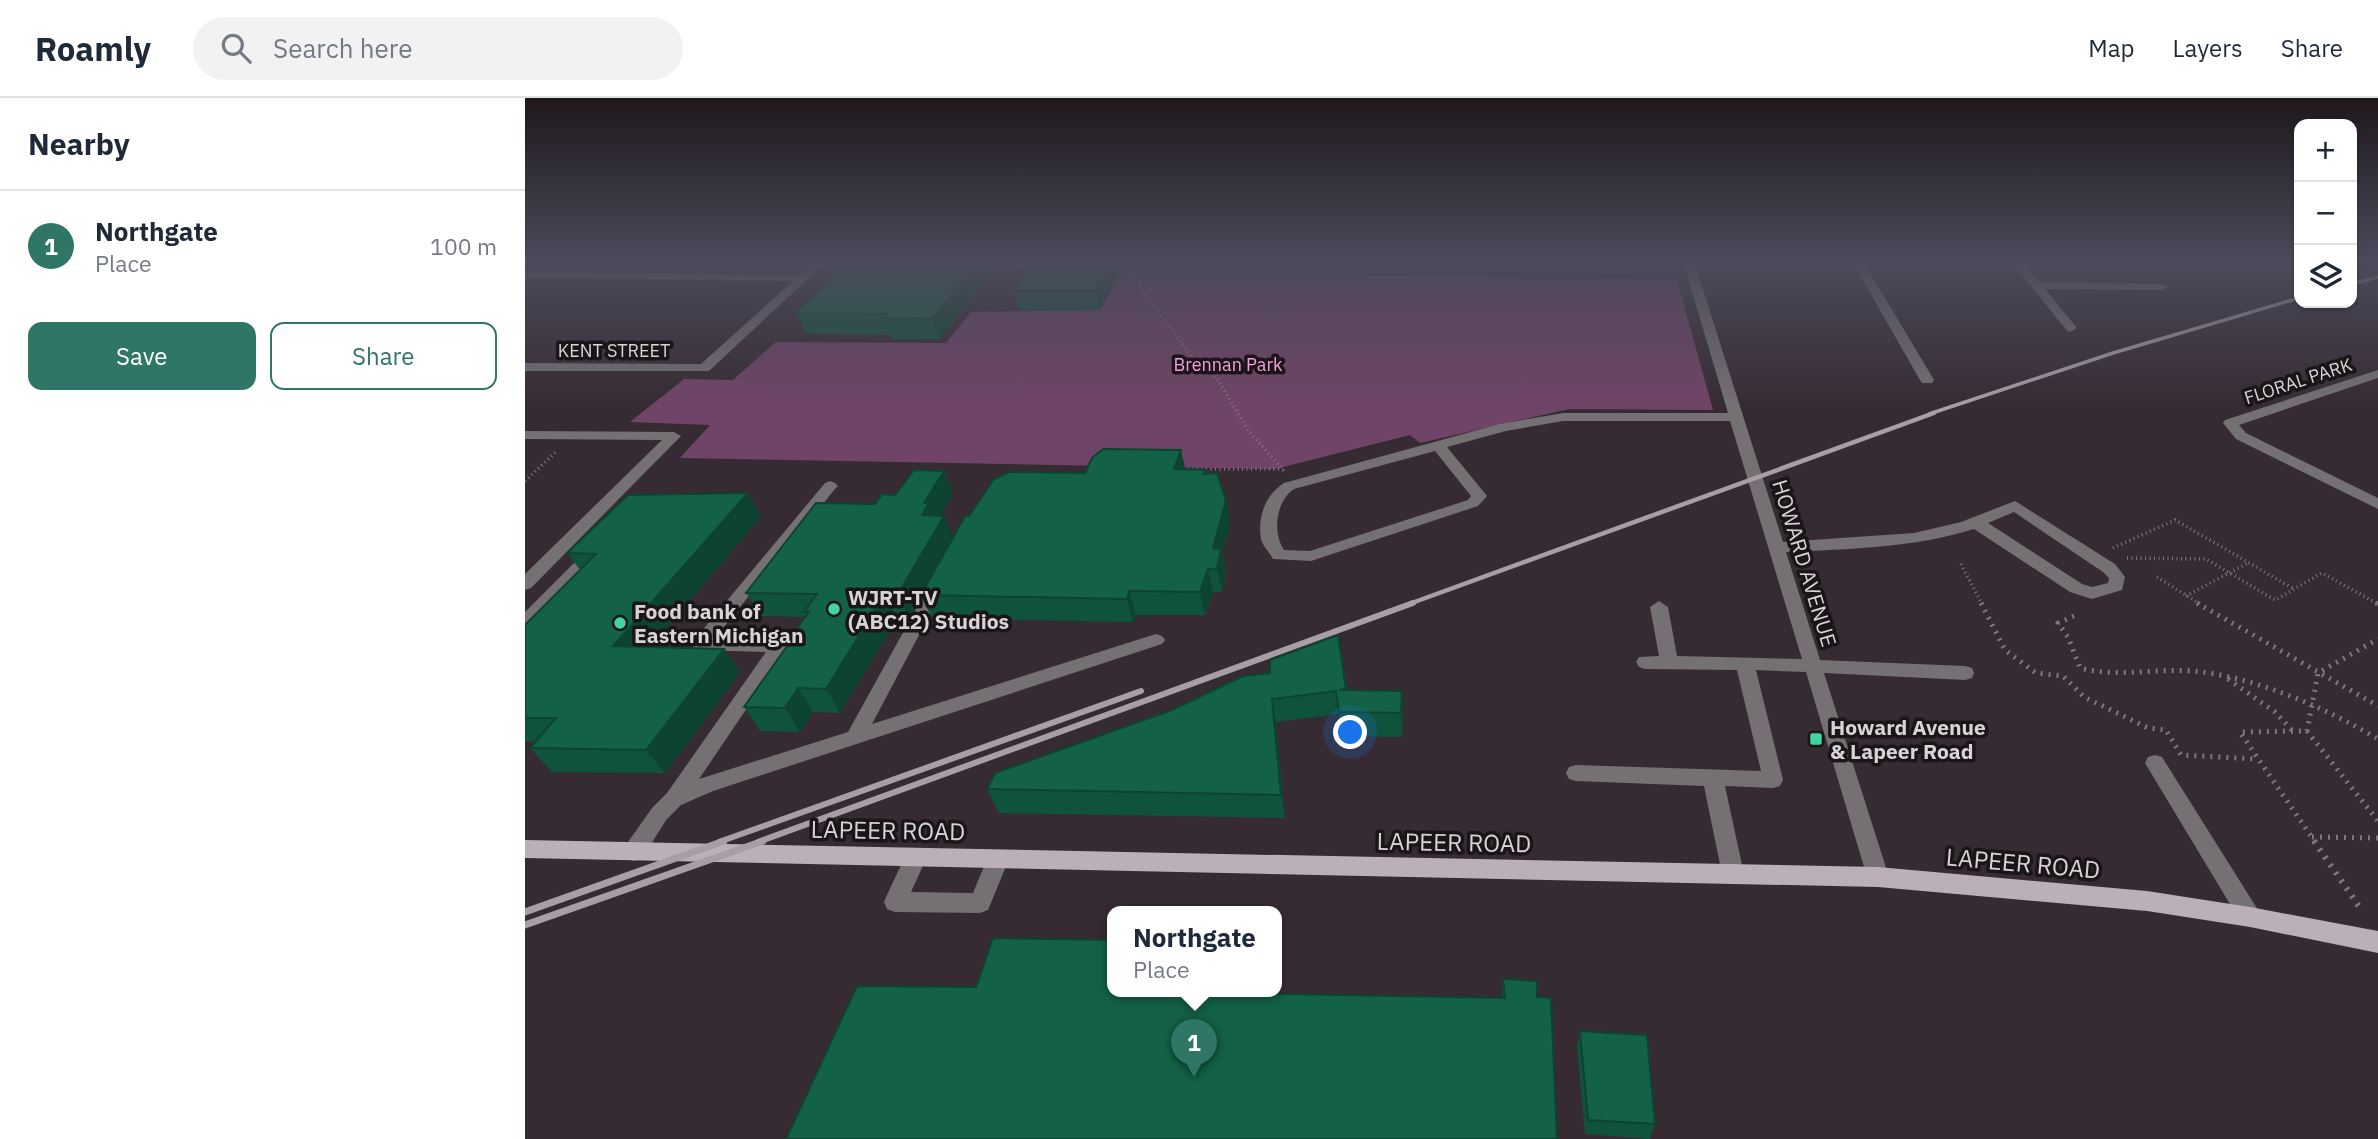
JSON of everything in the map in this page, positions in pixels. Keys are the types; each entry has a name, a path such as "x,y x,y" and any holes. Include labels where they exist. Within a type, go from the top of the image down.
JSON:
{"main road":[{"name":"LAPEER ROAD","path":"525,849 1878,877 2055,891 2250,917 2378,942"}],"street":[{"name":"KENT STREET","path":"525,367 704,368 768,310"},
{"name":"HOWARD AVENUE","path":"1703,310 1878,877"},
{"path":"1886,310 1927,380"},
{"path":"2056,310 2071,328"},
{"name":"FLORAL PARK","path":"2378,374 2229,423 2241,436 2378,504"},
{"path":"1438,445 1479,496 1473,503 1311,556 1279,555 1269,540 1272,503 1278,493 1289,486 1438,445 1505,427 1563,417 1735,417"},
{"path":"525,435 674,436 525,584"},
{"path":"634,852 780,646 700,644 830,486"},
{"path":"1775,547 1895,541 1960,528 1975,522 2015,506 2109,568 2117,577 2116,586 2092,593 2076,588 1975,522"},
{"path":"525,622 603,545"},
{"path":"855,737 942,576"},
{"path":"1659,607 1669,663"},
{"path":"674,799 706,785 1156,640"},
{"path":"1645,662 1811,665 1965,674"},
{"path":"1576,773 1773,780 1745,663"},
{"path":"2155,764 2250,917"},
{"path":"1713,778 1733,874"},
{"path":"916,858 895,902 980,904 998,859"}],"path":[{"path":"1156,310 1194,359 1218,380 1248,430 1284,469 1289,486"},
{"path":"525,481 559,451 548,451"},
{"path":"1174,469 1284,469"},
{"path":"2113,548 2175,520 2294,589"},
{"path":"2127,558 2206,559 2275,600 2322,573 2378,604"},
{"path":"2186,596 2249,563"},
{"path":"1961,564 2005,650 2036,673 2063,676 2084,697 2148,728 2166,730 2181,755 2258,759"},
{"path":"2157,578 2378,706"},
{"path":"2074,616 2058,623 2068,638 2080,668 2100,674 2190,671 2222,676 2312,707 2378,739"},
{"path":"2318,673 2378,639"},
{"path":"2307,731 2318,673"},
{"path":"2222,676 2275,712 2292,731"},
{"path":"2307,731 2240,732 2360,908"},
{"path":"2307,731 2378,821"},
{"path":"2312,837 2378,838"}],"green space":[{"name":"Brennan Park","path":"1685,310 1713,410 1569,409 1420,443 1410,435 1275,469 680,458 710,425 630,422 684,379 733,380 776,342 946,343 971,312"}],"building":[{"path":"799,310 940,310 932,319 883,318 887,314 796,313"},
{"path":"1103,449 1181,450 1174,469 1206,470 1204,474 1217,473 1226,501 1213,548 1221,549 1217,569 1208,569 1200,592 1129,591 1127,599 921,595 965,516 969,516 994,479 1009,472 1085,473 1092,458"},
{"path":"914,470 944,471 924,503 929,503 922,515 944,516 898,594 885,594 826,689 798,688 785,708 744,707 794,636 791,636 809,612 804,612 817,594 746,593 816,503 875,504 882,494 895,495"},
{"name":"Food bank of Eastern Michigan","path":"748,493 613,646 724,649 646,750 530,748 556,718 525,718 525,625 596,554 567,553 628,495"},
{"path":"1338,635 1346,689 1339,690 1402,691 1401,713 1339,712 1336,691 1272,699 1281,795 987,789 995,773 1172,710 1243,676 1270,673 1270,660"},
{"path":"993,938 1107,940 1107,997 1282,997 1282,994 1505,998 1503,979 1537,981 1537,997 1551,998 1557,1139 786,1139 857,986 976,987"},
{"path":"1580,1031 1647,1035 1655,1124 1588,1120"}],"railway":[{"path":"1929,414 2113,353 2260,310"},
{"path":"1409,604 1934,413"},
{"path":"758,842 1413,603"},
{"path":"719,842 1141,691"},
{"path":"525,912 724,841"},
{"path":"525,925 763,841"}],"place":[{"name":"WJRT-TV (ABC12) Studios","path":"834,609"},
{"name":"Food bank of Eastern Michigan","path":"620,623"},
{"name":"Howard Avenue & Lapeer Road","path":"1816,739"},
{"name":"Northgate","path":"1194,1077"}]}
